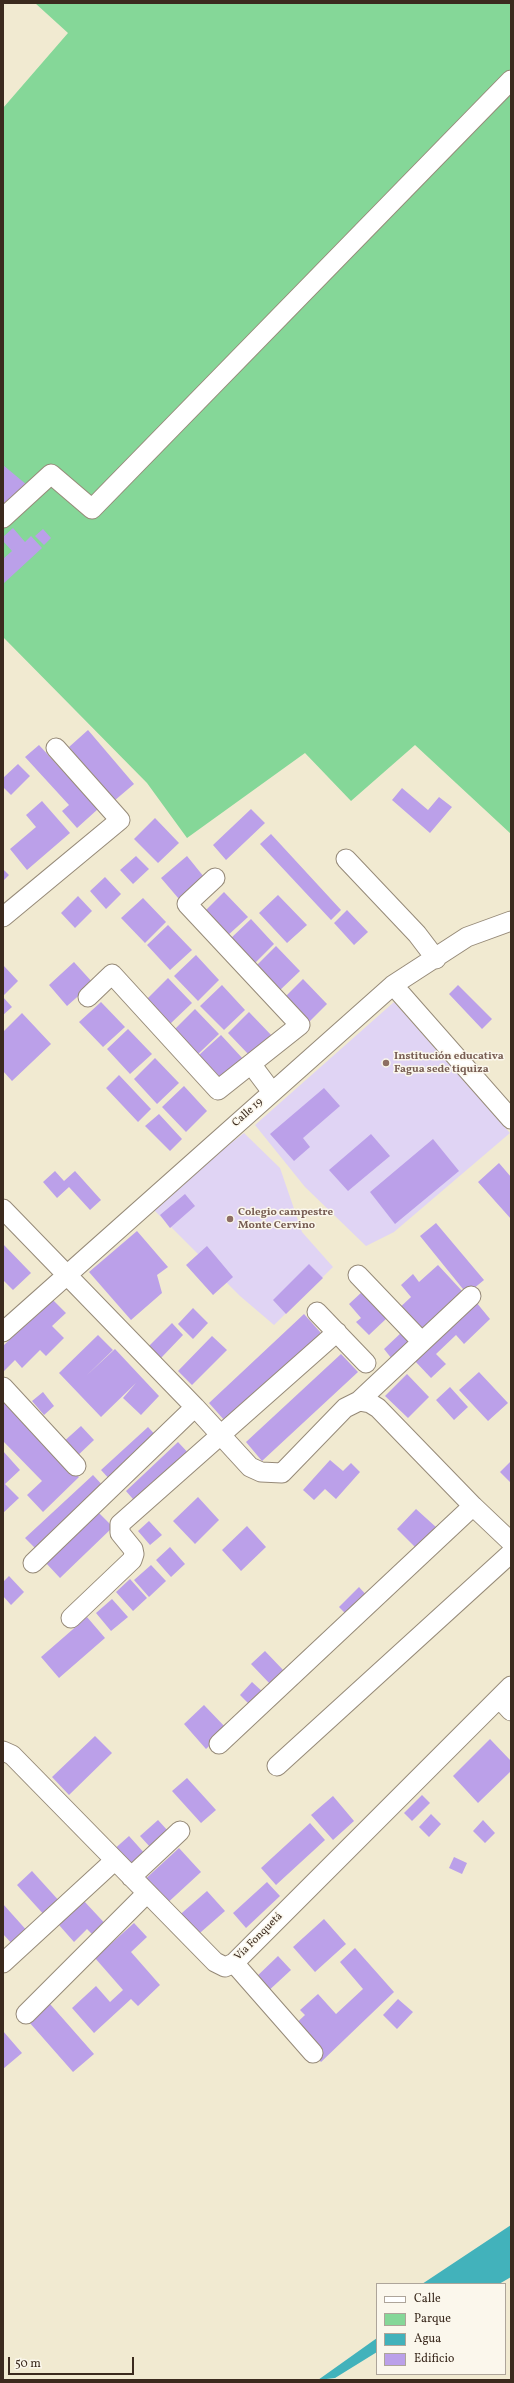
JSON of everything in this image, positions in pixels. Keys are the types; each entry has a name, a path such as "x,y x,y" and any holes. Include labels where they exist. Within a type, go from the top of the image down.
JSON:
{"street":[{"path":"3,518 51,474 92,509 511,80"},
{"path":"3,917 120,820 56,748"},
{"path":"346,859 417,934 436,959"},
{"path":"88,997 112,974 218,1090 300,1024 187,904 216,878"},
{"name":"Calle 19","path":"3,1332 393,985 436,959 467,937 511,921"},
{"path":"393,985 511,1119"},
{"path":"252,1064 272,1092"},
{"path":"3,1209 222,1435 250,1467 261,1472 282,1472 345,1408 359,1401 471,1296"},
{"path":"358,1275 422,1342"},
{"path":"317,1312 338,1332 366,1363"},
{"path":"71,1618 132,1560 134,1554 133,1549 120,1533 120,1524 338,1332"},
{"path":"3,1387 76,1466"},
{"path":"359,1401 370,1403 378,1408 473,1506 511,1542"},
{"path":"33,1563 195,1407"},
{"path":"219,1744 473,1506"},
{"path":"277,1766 511,1553"},
{"name":"Vía Fonquetá","path":"3,1751 12,1755 215,1962 225,1967 234,1963 507,1698"},
{"path":"131,1877 180,1831"},
{"path":"3,1963 114,1860"},
{"path":"26,2014 147,1893"},
{"path":"234,1963 313,2053"}],"shaded area":[{"name":"Institución educativa Fagua sede tiquiza","path":"394,1002 510,1133 394,1232 366,1246 305,1187 255,1125"},
{"name":"Colegio campestre Monte Cervino","path":"244,1133 280,1168 302,1232 333,1267 274,1325 240,1296 150,1206"}],"green space":[{"path":"35,3 511,3 511,834 415,745 351,801 305,753 187,838 147,783 3,637 3,108 68,33"}],"water":[{"path":"511,2225 511,2277 501,2283 424,2283"},
{"path":"376,2339 376,2353 335,2378 318,2380"}],"building":[{"path":"3,465 27,485 3,513"},
{"path":"13,528 25,542 31,536 42,548 3,584 3,559 12,551 3,541 3,537"},
{"path":"43,529 51,538 44,545 35,536"},
{"path":"88,730 134,784 114,801 69,747"},
{"path":"39,745 98,809 77,828 62,811 69,805 25,757"},
{"path":"18,764 30,776 11,795 3,787 3,778"},
{"path":"402,788 428,810 439,797 452,807 430,833 392,800"},
{"path":"42,801 70,833 27,870 10,849 36,827 26,815"},
{"path":"251,809 265,823 226,860 213,845"},
{"path":"155,818 179,843 158,863 134,839"},
{"path":"271,834 341,910 331,920 260,844"},
{"path":"136,856 149,869 133,884 120,870"},
{"path":"187,856 204,877 179,899 161,878"},
{"path":"3,869 9,875 3,881"},
{"path":"105,877 121,894 106,909 90,891"},
{"path":"224,892 248,917 226,937 203,913"},
{"path":"278,895 307,925 287,943 259,913"},
{"path":"78,896 92,911 75,928 61,913"},
{"path":"143,898 166,922 145,943 121,918"},
{"path":"347,910 368,932 354,945 334,923"},
{"path":"251,919 274,944 253,965 229,940"},
{"path":"168,925 192,950 170,970 147,945"},
{"path":"276,946 300,971 278,992 255,967"},
{"path":"196,955 219,980 198,1001 174,976"},
{"path":"74,962 93,983 67,1006 49,985"},
{"path":"3,965 18,981 4,995 3,994"},
{"path":"168,978 192,1003 170,1024 147,999"},
{"path":"303,979 327,1004 306,1025 282,1000"},
{"path":"222,985 245,1010 224,1030 200,1006"},
{"path":"458,985 492,1019 482,1029 449,994"},
{"path":"3,997 12,1007 3,1015"},
{"path":"101,1002 125,1027 103,1047 79,1022"},
{"path":"195,1009 219,1034 197,1055 174,1030"},
{"path":"249,1012 273,1037 251,1057 228,1033"},
{"path":"22,1013 51,1044 12,1081 3,1071 3,1032"},
{"path":"128,1029 152,1054 130,1074 107,1049"},
{"path":"221,1035 244,1060 223,1080 199,1055"},
{"path":"155,1058 179,1083 157,1104 134,1079"},
{"path":"119,1075 151,1109 138,1122 106,1088"},
{"path":"184,1086 207,1111 186,1132 162,1107"},
{"path":"324,1088 340,1106 303,1138 310,1147 294,1161 270,1134"},
{"path":"159,1114 182,1139 170,1151 145,1126"},
{"path":"371,1134 390,1156 348,1191 329,1170"},
{"path":"433,1139 459,1171 395,1224 370,1192"},
{"path":"499,1163 511,1177 511,1219 478,1182"},
{"path":"55,1171 64,1181 75,1171 101,1200 90,1210 69,1187 57,1198 43,1182"},
{"path":"185,1194 195,1206 170,1228 160,1215"},
{"path":"436,1223 484,1280 467,1294 420,1236"},
{"path":"137,1231 168,1267 157,1275 162,1293 131,1320 89,1272"},
{"path":"3,1244 31,1273 13,1290 3,1280"},
{"path":"207,1246 233,1277 213,1295 186,1265"},
{"path":"309,1264 323,1278 286,1314 273,1300"},
{"path":"438,1265 463,1292 417,1335 395,1312 411,1297 401,1285 413,1274 419,1282"},
{"path":"363,1291 387,1318 369,1335 356,1322 361,1318 349,1304"},
{"path":"52,1299 66,1313 52,1326 64,1338 46,1356 40,1350 22,1368 15,1360 3,1372 3,1346"},
{"path":"476,1302 490,1319 464,1344 456,1335 436,1354 446,1364 431,1378 414,1360"},
{"path":"193,1308 208,1323 193,1339 178,1324"},
{"path":"304,1314 321,1333 225,1421 209,1403"},
{"path":"172,1323 183,1335 161,1358 149,1346"},
{"path":"403,1331 412,1340 392,1359 384,1349"},
{"path":"98,1335 113,1350 86,1376 115,1349 159,1396 141,1415 123,1398 136,1383 101,1417 59,1373"},
{"path":"212,1336 227,1350 192,1385 178,1371"},
{"path":"341,1354 358,1372 262,1461 246,1442"},
{"path":"479,1372 508,1403 488,1421 459,1390"},
{"path":"407,1374 429,1397 408,1418 385,1396"},
{"path":"450,1387 468,1407 454,1420 436,1400"},
{"path":"43,1392 54,1406 44,1415 32,1401"},
{"path":"5,1400 79,1477 43,1512 27,1495 42,1481 3,1441 3,1402"},
{"path":"81,1426 94,1440 74,1459 61,1444"},
{"path":"148,1427 160,1440 113,1483 101,1470"},
{"path":"178,1442 192,1457 139,1506 126,1491"},
{"path":"3,1451 20,1470 5,1484 19,1498 3,1513"},
{"path":"330,1460 343,1471 351,1463 360,1472 336,1499 325,1489 314,1500 303,1490"},
{"path":"511,1461 511,1483 500,1472"},
{"path":"93,1475 106,1489 39,1552 25,1538"},
{"path":"198,1497 219,1520 195,1544 173,1521"},
{"path":"416,1509 437,1528 417,1549 397,1529"},
{"path":"98,1512 113,1527 60,1578 46,1563"},
{"path":"149,1521 162,1535 150,1545 138,1531"},
{"path":"247,1526 266,1547 241,1571 222,1550"},
{"path":"170,1547 185,1564 171,1577 156,1560"},
{"path":"151,1565 166,1581 149,1597 134,1580"},
{"path":"9,1576 24,1592 11,1605 3,1596 3,1582"},
{"path":"130,1579 147,1598 133,1611 116,1592"},
{"path":"359,1587 370,1599 350,1618 339,1607"},
{"path":"112,1599 128,1617 111,1631 96,1613"},
{"path":"87,1617 105,1638 59,1678 41,1657"},
{"path":"265,1651 285,1672 271,1685 251,1664"},
{"path":"252,1682 264,1693 251,1706 240,1695"},
{"path":"204,1705 227,1729 206,1749 184,1724"},
{"path":"95,1736 112,1753 69,1795 52,1777"},
{"path":"490,1739 511,1761 511,1771 478,1803 453,1776"},
{"path":"187,1778 216,1810 201,1823 172,1791"},
{"path":"422,1795 430,1803 412,1821 404,1813"},
{"path":"333,1796 354,1821 333,1840 311,1815"},
{"path":"431,1814 441,1824 429,1837 419,1827"},
{"path":"158,1820 168,1831 150,1847 140,1836"},
{"path":"483,1820 495,1833 485,1843 473,1831"},
{"path":"310,1823 325,1840 276,1885 261,1868"},
{"path":"129,1836 146,1855 128,1871 111,1852"},
{"path":"179,1848 201,1872 163,1907 141,1883"},
{"path":"454,1857 467,1863 462,1874 449,1868"},
{"path":"32,1871 61,1903 46,1917 17,1885"},
{"path":"267,1882 280,1896 246,1928 233,1913"},
{"path":"207,1891 225,1911 193,1939 175,1919"},
{"path":"84,1901 111,1930 99,1941 87,1929 74,1942 59,1925"},
{"path":"3,1904 29,1933 14,1946 3,1934"},
{"path":"324,1919 346,1944 315,1972 293,1947"},
{"path":"134,1923 147,1937 131,1952 160,1985 138,2006 131,1999 94,2033 72,2008 96,1986 110,2002 123,1990 95,1958"},
{"path":"355,1948 394,1992 321,2062 290,2029 305,2015 300,2010 318,1994 336,2014 363,1989 340,1962"},
{"path":"278,1956 291,1970 265,1994 253,1980"},
{"path":"398,1999 413,2012 397,2029 383,2015"},
{"path":"50,2004 94,2054 73,2072 29,2022"},
{"path":"3,2031 22,2053 3,2069"}],"place":[{"name":"Institución educativa Fagua sede tiquiza","path":"386,1063"},
{"name":"Colegio campestre Monte Cervino","path":"230,1219"}]}
